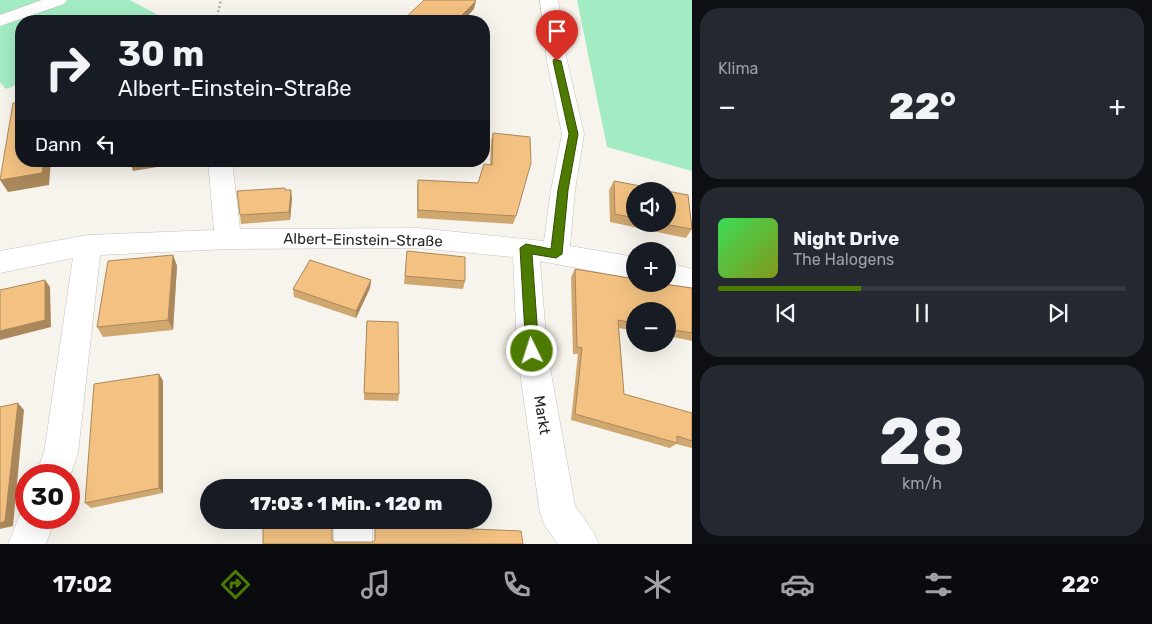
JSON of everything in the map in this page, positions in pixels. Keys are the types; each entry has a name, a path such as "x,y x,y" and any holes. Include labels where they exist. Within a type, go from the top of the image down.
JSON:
{"street":[{"path":"17,15 58,0"},
{"path":"549,0 557,61 573,134 563,190 556,254"},
{"path":"0,21 15,16"},
{"path":"221,167 228,239"},
{"name":"Albert-Einstein-Straße","path":"0,262 88,245 228,239 418,238 526,248 626,266"},
{"path":"57,464 61,453 88,245"},
{"name":"Markt","path":"526,248 532,351 558,513 580,544"},
{"path":"676,276 692,280"},
{"path":"27,544 33,529"}],"path":[{"path":"217,15 221,0"}],"green space":[{"path":"0,0 130,0 156,14 15,15 15,85 6,89 0,82"},
{"path":"577,0 692,0 692,171 607,147"}],"building":[{"path":"424,0 476,1 462,15 408,15"},
{"path":"13,103 15,103 15,167 43,167 42,173 0,180"},
{"path":"493,133 530,137 531,163 516,216 418,210 418,180 478,183 483,167 490,167 490,165 492,165"},
{"path":"614,181 626,183 626,216 615,214"},
{"path":"285,188 285,190 291,190 289,212 240,215 237,191"},
{"path":"676,193 688,195 692,229 676,226"},
{"path":"407,251 465,257 465,281 405,276"},
{"path":"173,255 168,320 97,327 108,261"},
{"path":"310,260 371,280 356,311 293,289"},
{"path":"575,269 626,278 626,292 676,292 676,286 692,288 692,333 676,330 676,302 626,302 626,321 618,320 624,394 692,413 692,441 677,436 677,443 575,414 582,348 577,347"},
{"path":"45,280 45,320 0,331 0,290"},
{"path":"367,321 398,322 399,394 364,393"},
{"path":"159,374 159,488 85,503 94,384"},
{"path":"18,403 5,521 0,523 0,407"},
{"path":"263,529 332,529 332,540 334,542 373,542 375,540 375,529 472,529 521,531 523,544 263,544"}],"route":[{"path":"532,351 526,248 556,254 563,190 573,134 557,61"}]}
